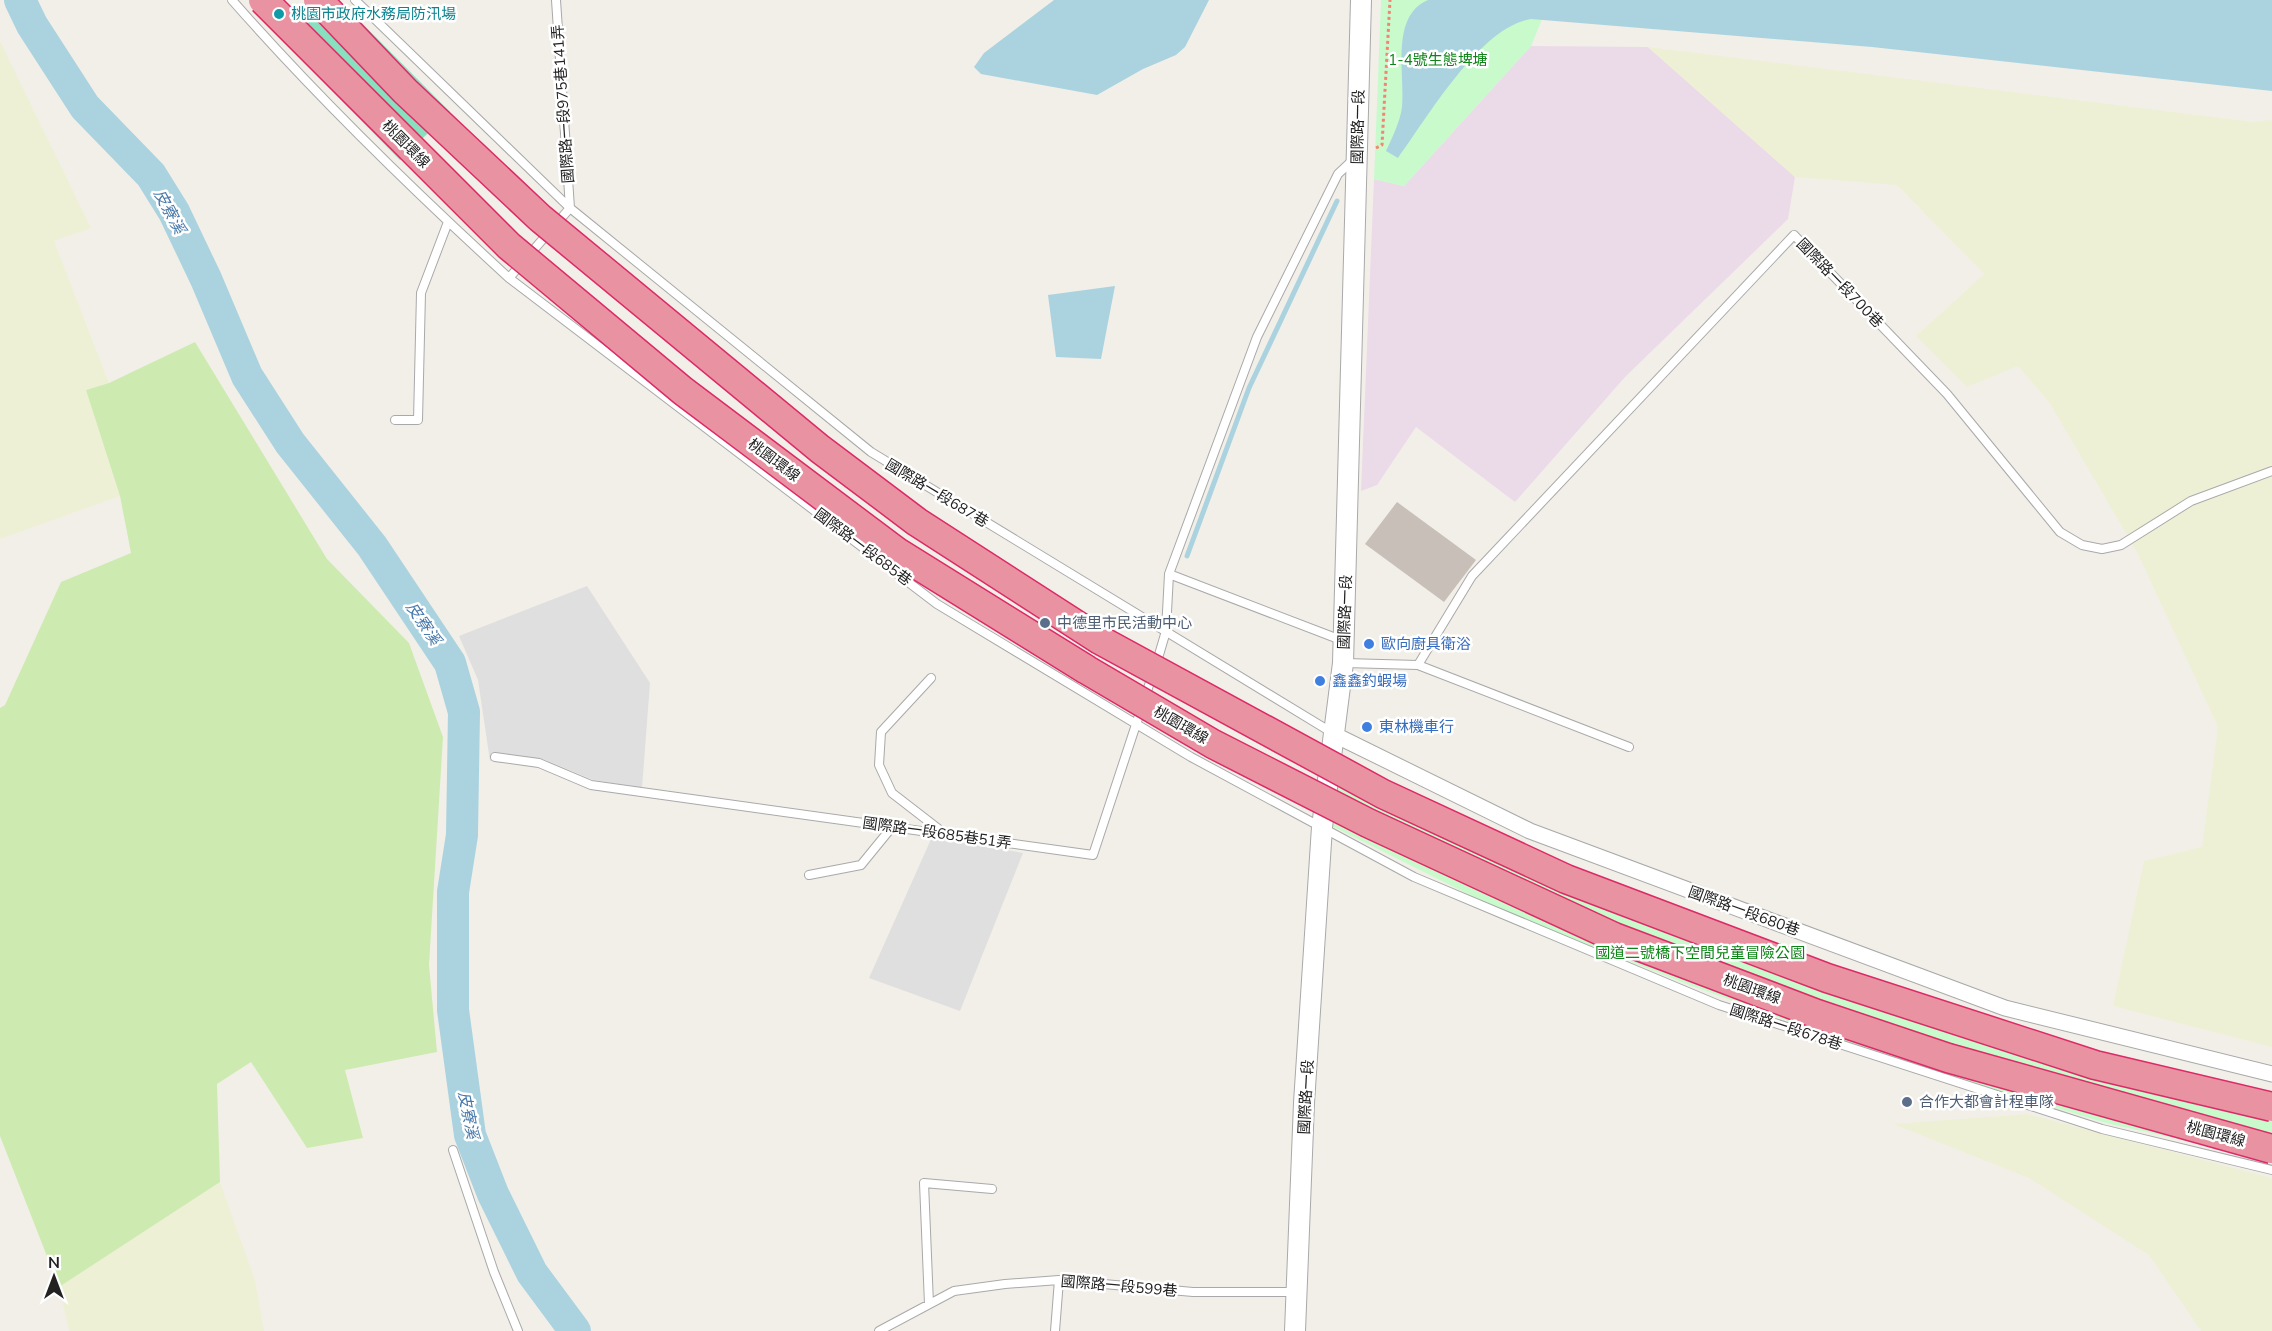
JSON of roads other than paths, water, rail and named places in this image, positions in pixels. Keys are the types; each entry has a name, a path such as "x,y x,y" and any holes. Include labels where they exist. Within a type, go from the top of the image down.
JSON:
{"highway":[{"name":"桃園環線","path":"263,0 509,246 683,391 897,552 1087,670 1213,744 1368,823 1614,937 1817,1014 1948,1058 2272,1149"},
{"path":"318,0 405,91 540,218 820,449 917,522 1100,640 1383,794 1566,879 1827,978 2095,1065 2272,1107"}],"street":[{"name":"國際路一段","path":"1295,1331 1304,1103 1322,827 1343,663 1361,0"},
{"name":"國際路一段680巷","path":"1335,735 1530,831 2005,1008 2272,1074"}],"lane":[{"name":"國際路一段685巷","path":"232,0 282,57 448,222 509,278 937,604 1191,757 1322,827"},
{"name":"國際路一段687巷","path":"355,0 570,207 871,452 1335,735"},
{"name":"國際路一段975巷141弄","path":"556,0 570,207"},
{"name":"國際路一段685巷51弄","path":"495,757 539,763 591,785 1093,855 1138,725 1166,631 1169,574 1257,337 1338,174 1358,156"},
{"path":"509,278 570,207"},
{"path":"395,420 418,420 421,293 448,222"},
{"name":"國際路一段700巷","path":"1418,665 1472,576 1794,235 1947,394 2060,532 2082,545 2102,549 2121,545 2191,501 2272,471"},
{"path":"1169,574 1344,641"},
{"path":"1343,663 1418,665 1629,747"},
{"path":"931,678 881,732 879,765 892,793 946,835"},
{"path":"809,875 861,865 892,827"},
{"name":"國際路一段678巷","path":"1322,827 1414,877 1719,1005 2102,1129 2272,1170"},
{"path":"453,1150 494,1272 518,1331"},
{"path":"929,1304 924,1183 992,1189"},
{"path":"1055,1331 1059,1280"},
{"name":"國際路一段599巷","path":"879,1331 954,1292 1059,1280 1193,1292 1298,1292"}],"water":[{"path":"1054,0 1209,0 1185,47 1176,55 1143,69 1097,95 981,74 974,67 984,53"},
{"path":"1428,0 2272,0 2272,91 1872,47 1531,19 1512,26 1493,38 1474,56 1440,98 1398,158 1386,151 1398,124 1402,107 1404,32 1408,19 1416,8"},
{"path":"1115,286 1101,359 1056,357 1048,295"}],"waterway":[{"name":"皮寮溪","path":"20,0 32,25 85,107 151,175 174,212 206,279 247,376 290,443 372,546 450,663 464,712 462,835 453,892 453,1010 470,1135 493,1194 532,1273 575,1331"},
{"path":"1187,556 1249,388 1337,201"}],"place":[{"name":"桃園市政府水務局防汛場","path":"279,14"},
{"name":"中德里市民活動中心","path":"1045,623"},
{"name":"歐向廚具衛浴","path":"1369,644"},
{"name":"鑫鑫釣蝦場","path":"1320,681"},
{"name":"東林機車行","path":"1367,727"},
{"name":"合作大都會計程車隊","path":"1907,1102"}],"park label":[{"name":"1-4號生態埤塘","path":"1438,60"},
{"name":"國道二號橋下空間兒童冒險公園","path":"1700,953"}]}
